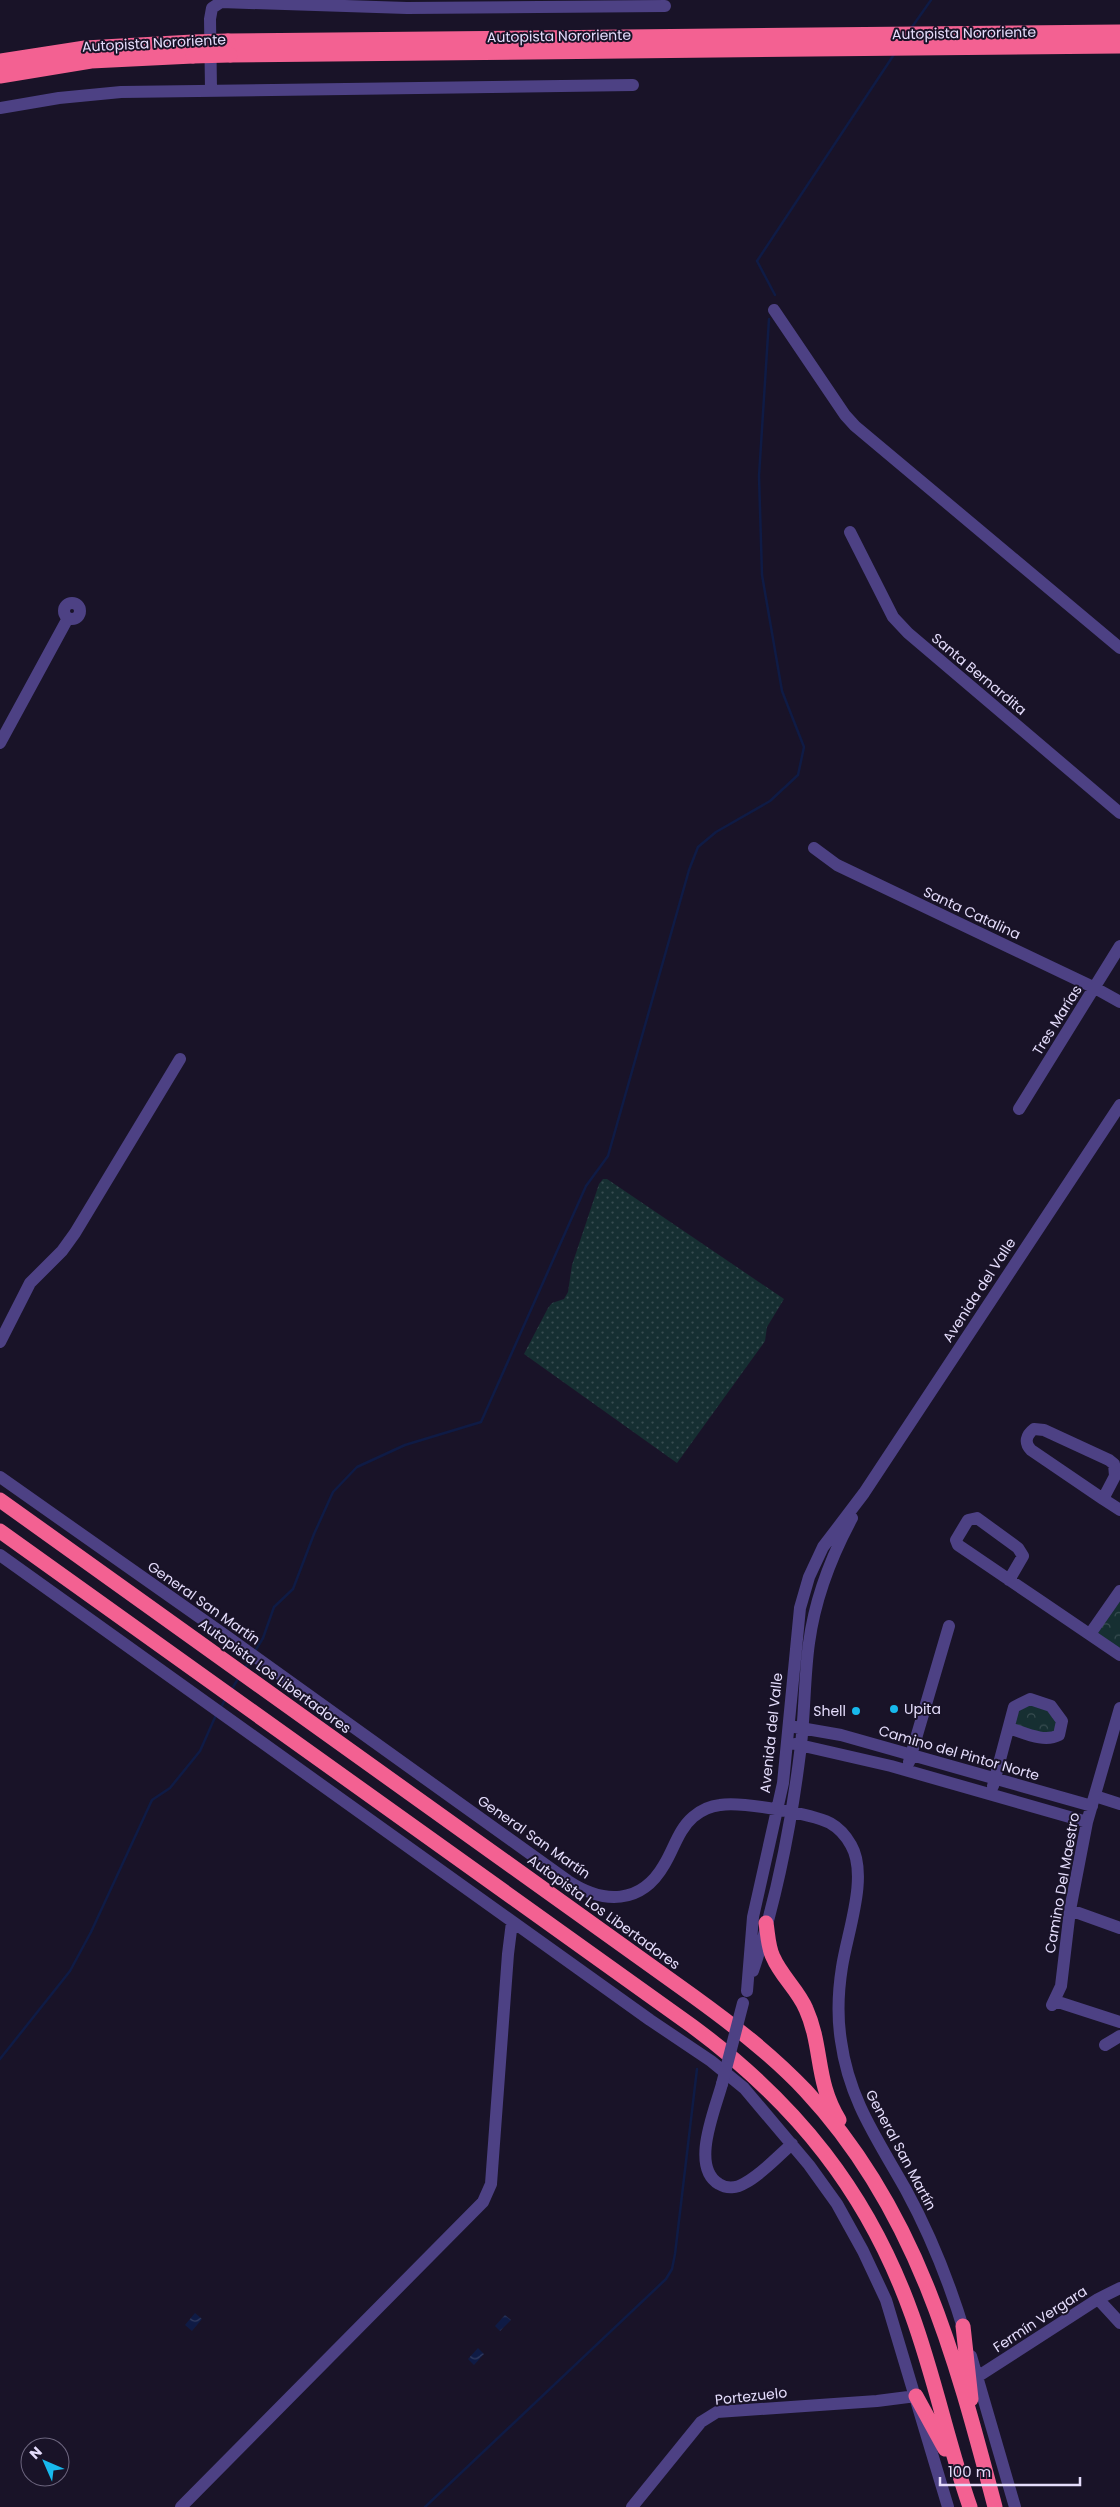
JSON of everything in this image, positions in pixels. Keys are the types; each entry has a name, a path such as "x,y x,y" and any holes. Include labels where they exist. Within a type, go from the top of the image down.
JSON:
{"highway":[{"name":"Autopista Nororiente","path":"0,61 102,46 193,49 881,43 1120,32"},
{"name":"Autopista Nororiente","path":"935,42 1120,46"},
{"name":"Autopista Nororiente","path":"0,76 91,61 193,49"},
{"name":"Autopista Los Libertadores","path":"0,1500 736,2028 805,2090 838,2128 865,2164 890,2204 918,2262 944,2334 995,2507"},
{"path":"0,1531 692,2026 748,2070 794,2115 844,2178 868,2216 891,2262 919,2336 970,2507"},
{"path":"766,1923 773,1958 796,1991 810,2017 821,2077 827,2096 865,2164"},
{"path":"962,2326 976,2440"},
{"path":"916,2396 930,2418 962,2484"}],"street":[{"path":"211,90 210,19 212,8 221,2 407,8 665,6"},
{"path":"0,108 58,98 121,92 633,85"},
{"path":"774,310 845,415 855,426 1120,648"},
{"name":"Santa Bernardita","path":"850,532 893,618 908,633 1120,813"},
{"path":"0,743 68,618"},
{"name":"Santa Catalina","path":"814,848 837,865 1095,988 1120,1002"},
{"name":"Tres Marías","path":"1019,1109 1120,946"},
{"path":"0,1342 30,1283 62,1251 75,1233 180,1059"},
{"name":"Avenida del Valle","path":"745,1997 753,1917 784,1784 797,1624 804,1592 824,1547 864,1493 1120,1105"},
{"path":"1104,1499 1116,1470 1109,1460 1044,1430 1034,1429 1029,1433 1026,1443 1031,1450 1120,1510"},
{"name":"General San Martín","path":"0,1478 229,1638 568,1881 598,1896 624,1896 649,1884 665,1865 684,1827 694,1816 707,1808 732,1804 817,1818 832,1824 845,1836 855,1851 858,1880 842,1968 838,2003 843,2056 860,2109 925,2228 941,2265 962,2326 1015,2507"},
{"name":"Avenida del Valle","path":"792,2144 741,2185 727,2187 715,2181 705,2166 705,2152 766,1923 792,1813 803,1729 807,1659 816,1607 830,1565 864,1493"},
{"path":"1009,1580 1023,1556 1018,1548 977,1518 968,1520 956,1540 958,1545 1009,1580 1090,1634 1120,1655"},
{"path":"0,1555 512,1922 723,2069 749,2093 792,2144 837,2204 863,2250 886,2300 948,2507"},
{"path":"1090,1634 1120,1591"},
{"path":"906,1771 949,1626"},
{"name":"Camino Del Maestro","path":"1120,1708 1087,1822 1070,1910 1061,1986 1054,2003 1120,2022"},
{"name":"Camino del Pintor Norte","path":"788,1725 841,1735 995,1779 1094,1801 1120,1804"},
{"path":"991,1795 1009,1728"},
{"path":"787,1742 906,1771 1087,1822"},
{"path":"1070,1910 1120,1928"},
{"path":"181,2507 483,2202 488,2194 491,2184 512,1922"},
{"path":"1105,2045 1120,2036"},
{"name":"Fermín Vergara","path":"977,2377 1120,2288"},
{"path":"1098,2300 1120,2323"},
{"name":"Portezuelo","path":"632,2507 705,2418 717,2412 877,2401 916,2396"}],"green space":[{"path":"603,1179 607,1179 784,1299 767,1327 765,1341 677,1463 524,1354 548,1308 552,1303 564,1299 568,1292 572,1265 599,1184"},
{"path":"1120,1598 1120,1650 1095,1633"},
{"path":"1025,1704 1047,1707 1060,1726 1052,1736 1016,1726 1018,1714"}],"water":[{"path":"195,2313 202,2319 192,2331 185,2325"},
{"path":"505,2315 511,2320 500,2331 495,2326"},
{"path":"478,2348 484,2354 474,2365 468,2359"}],"waterway":[{"path":"912,27 931,0"},
{"path":"775,295 757,261 895,53"},
{"path":"255,1651 263,1638 274,1607 293,1589 314,1534 333,1492 357,1467 405,1445 481,1422 586,1186 608,1156 689,870 698,847 716,832 770,801 798,775 804,747 782,691 762,575 759,476 769,319"},
{"path":"245,1668 251,1658"},
{"path":"232,1689 239,1677"},
{"path":"220,1709 226,1698"},
{"path":"0,2059 70,1971 91,1932 152,1800 170,1788 200,1751 216,1715"},
{"path":"425,2507 666,2279 672,2269 675,2254 697,2069"}],"place":[{"name":"Upita","path":"894,1709"},
{"name":"Shell","path":"856,1711"}]}
